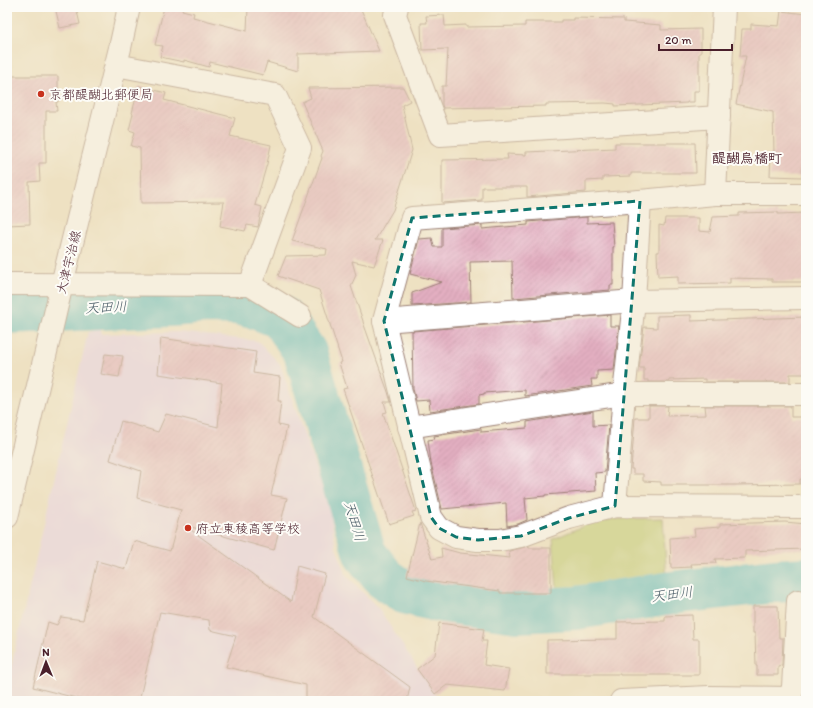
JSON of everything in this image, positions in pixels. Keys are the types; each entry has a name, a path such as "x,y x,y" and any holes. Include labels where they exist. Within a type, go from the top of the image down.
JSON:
{"street":[{"name":"大津宇治線","path":"7,517 129,7"},
{"path":"397,7 395,15 440,135 719,117"},
{"path":"715,194 724,7"},
{"path":"116,65 275,95 300,148 250,285"},
{"path":"806,194 715,194 412,218 384,322 430,517 439,528 456,537 478,540 500,540 521,536 569,518 615,506 806,507"},
{"path":"615,506 624,394 634,301 640,201"},
{"path":"7,284 250,285 300,316"},
{"path":"384,322 634,301 806,298"},
{"path":"409,427 624,394 806,394"},
{"path":"621,701 795,693 798,601"}],"highlighted area":[{"path":"640,201 615,506 569,518 521,536 478,540 456,537 439,528 431,517 384,321 412,218"}],"shaded area":[{"name":"府立東稜高等学校","path":"101,329 101,334 179,332 258,341 280,364 330,509 336,547 347,576 379,609 439,701 7,701 7,685 88,332"}],"green space":[{"path":"663,518 667,581 558,602 553,539 588,524 612,519"}],"building":[{"path":"55,7 76,7 80,24 60,28"},
{"path":"164,7 183,7 182,10 194,13 193,17 247,31 248,7 360,7 379,51 298,54 298,71 267,62 263,75 210,62 209,67 184,60 184,62 160,57 163,46 155,45"},
{"path":"781,11 806,14 806,144 803,144 802,177 770,176 771,153 774,153 773,112 736,104 746,56 740,56 742,29 751,29 751,24 779,26"},
{"path":"444,15 445,26 525,26 525,22 561,22 561,20 573,20 573,18 624,19 624,22 661,25 661,30 701,29 701,53 699,53 699,91 694,91 694,102 687,103 615,106 615,104 605,103 546,104 546,106 443,108 442,86 446,86 448,49 422,50 421,23 427,23 426,16"},
{"path":"7,76 58,76 58,102 56,102 57,111 46,111 46,163 39,163 40,181 29,182 30,224 7,225"},
{"path":"139,86 166,93 164,100 235,118 230,136 271,145 255,205 262,207 258,227 247,225 245,231 220,226 224,202 141,203 140,148 131,146 135,132 129,130"},
{"path":"403,87 410,101 402,105 412,150 393,210 375,240 383,240 374,266 352,261 356,275 351,286 391,402 384,402 387,412 383,413 416,511 412,512 414,516 389,524 343,389 347,388 339,363 342,362 319,290 278,276 286,256 326,255 327,249 292,241 322,158 321,156 323,151 302,102 311,98 308,88"},
{"path":"615,143 695,143 696,173 631,173 631,176 603,177 603,180 586,181 586,192 527,197 527,187 482,187 482,200 442,203 442,160 508,159 507,154 526,155 526,152 615,148"},
{"path":"778,212 778,214 805,213 806,282 772,282 772,279 730,278 730,283 678,284 678,276 658,277 657,252 659,252 659,225 664,226 665,218 699,218 699,231 710,232 713,217 739,216 739,213"},
{"path":"587,217 587,223 612,222 614,247 613,285 610,285 610,290 513,298 512,261 470,262 471,302 412,306 412,293 442,282 410,274 419,239 432,238 434,247 442,247 442,228 482,225 482,229 528,225 528,222"},
{"path":"610,315 610,326 619,326 614,370 597,371 597,379 591,379 592,386 525,396 525,390 484,393 479,395 479,404 430,411 429,400 416,401 413,389 412,331"},
{"path":"691,315 691,321 806,317 806,374 790,374 790,382 705,382 705,379 648,382 648,380 644,380 644,368 639,368 644,327 657,328 657,316"},
{"path":"161,338 256,352 253,373 280,377 278,401 281,401 278,425 287,427 271,495 287,498 274,550 184,525 291,602 297,566 325,574 314,617 410,687 407,701 317,701 306,698 306,685 226,667 236,636 210,630 209,620 160,612 139,701 88,701 33,687 48,622 57,625 61,617 83,620 97,561 126,569 134,541 170,551 181,510 137,498 141,471 110,460 121,421 158,432 166,414 218,427 222,383 158,374"},
{"path":"105,354 123,356 119,377 101,374"},
{"path":"649,406 668,406 667,416 706,415 705,406 791,406 791,417 806,417 806,479 800,479 800,484 734,485 661,485 661,482 643,481 643,474 633,474 633,469 631,469 635,418 649,418"},
{"path":"593,411 593,426 609,425 605,472 595,473 596,491 525,498 527,520 518,524 507,526 506,503 442,509 431,463 428,440 435,439 434,436 481,429 481,432 527,428 527,422"},
{"path":"785,522 806,524 806,549 745,551 745,558 715,559 716,563 691,564 692,567 671,568 670,538 695,536 694,529 720,527 720,524"},
{"path":"420,523 432,559 442,557 441,548 460,553 510,558 509,551 529,546 529,548 551,548 551,593 500,593 500,591 426,581 407,576"},
{"path":"753,606 778,606 779,638 783,638 782,665 778,666 778,675 757,675 755,633 753,633"},
{"path":"692,615 693,639 699,639 699,675 547,674 547,640 617,639 617,622 665,621 665,616"},
{"path":"439,623 484,629 482,641 487,641 484,665 509,669 505,691 447,685 435,694 417,669 435,655"}],"waterway":[{"name":"天田川","path":"7,312 207,302 236,303 260,309 282,318 305,352 365,554 384,578 404,592 437,600 517,611 576,608 679,592 806,579"}],"place":[{"name":"京都醍醐北郵便局","path":"41,94"},
{"name":"府立東稜高等学校","path":"188,528"}],"district":[{"name":"醍醐烏橋町","path":"747,158"}]}
